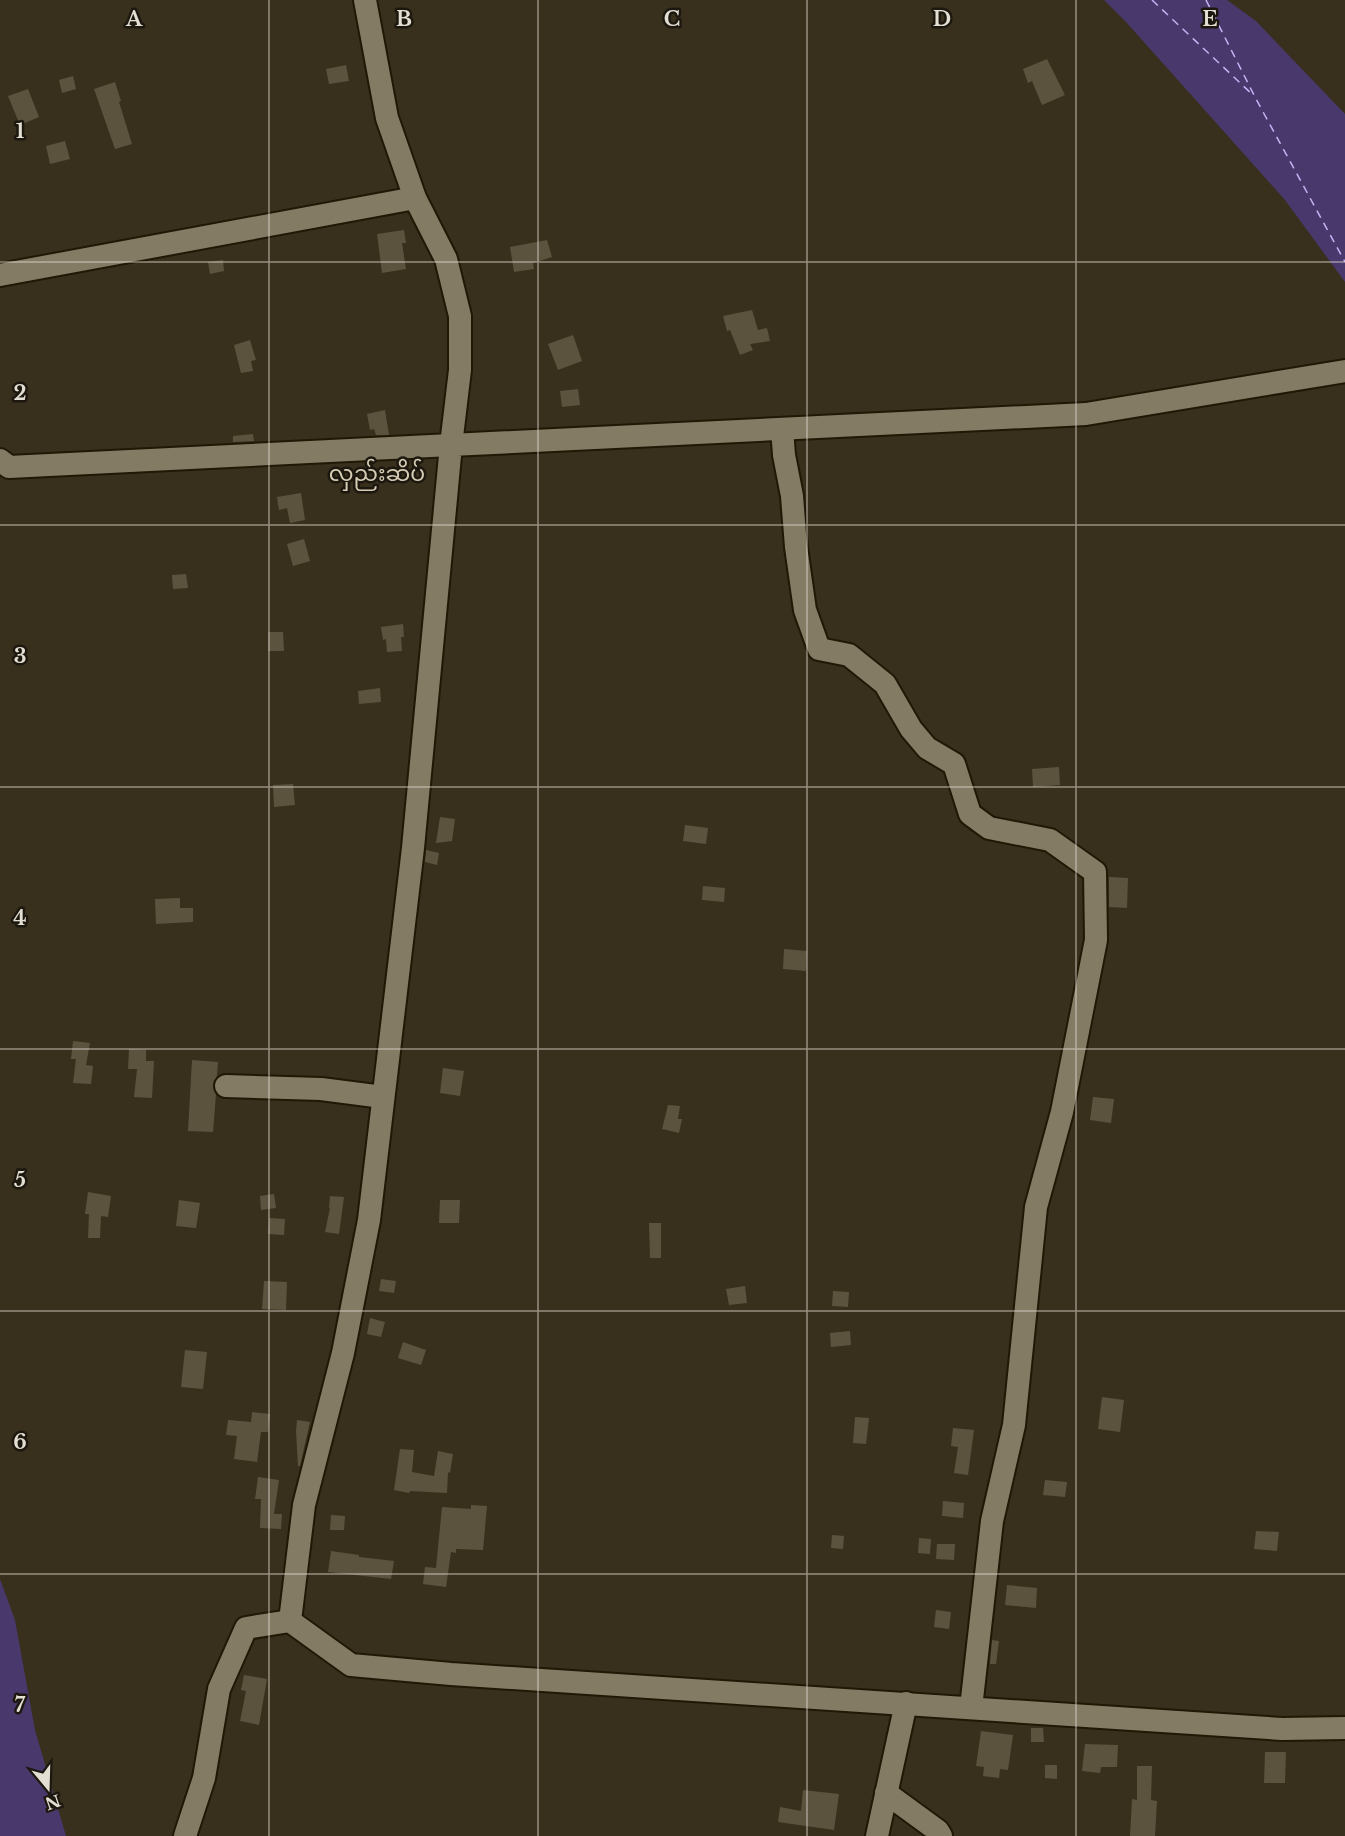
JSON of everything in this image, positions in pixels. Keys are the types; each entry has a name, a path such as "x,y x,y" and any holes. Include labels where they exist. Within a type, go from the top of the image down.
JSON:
{"street":[{"path":"290,1621 304,1505 343,1353 369,1220 412,848 460,370 460,316 446,259 415,198 387,118 365,0"},
{"path":"0,275 415,198"},
{"path":"0,460 9,467 1086,414 1345,371"},
{"path":"782,429 806,610 819,649 849,655 885,684 911,729 927,748 954,764 970,814 989,828 1050,840 1095,872 1096,940 1062,1112 1036,1207 1014,1425 992,1521 971,1708"},
{"path":"226,1086 321,1089 383,1097"},
{"path":"185,1836 204,1778 219,1689 246,1628 290,1621 351,1665 451,1674 1282,1729 1345,1728"},
{"path":"877,1836 906,1703"},
{"path":"886,1793 938,1831 941,1836"}],"shaded area":[{"path":"1104,0 1227,0 1256,21 1345,114 1345,282 1285,200"},
{"path":"0,1579 15,1620 35,1730 66,1836 0,1836"}],"building":[{"path":"1047,59 1065,95 1042,105 1032,81 1028,83 1023,69"},
{"path":"346,65 349,81 329,84 326,69"},
{"path":"73,76 76,89 62,93 59,80"},
{"path":"115,82 132,144 115,149 94,89"},
{"path":"28,89 39,117 20,125 8,96"},
{"path":"65,141 70,159 50,164 46,146"},
{"path":"404,230 406,243 402,243 406,269 382,273 377,234"},
{"path":"547,240 552,257 533,263 534,269 514,272 510,247"},
{"path":"223,260 224,271 210,274 208,262"},
{"path":"752,310 758,330 767,328 770,341 750,344 753,350 740,355 730,330 727,331 723,316"},
{"path":"573,335 582,361 558,370 548,344"},
{"path":"250,340 256,360 251,361 253,371 241,373 234,345"},
{"path":"578,389 580,405 562,407 560,391"},
{"path":"385,410 389,435 376,435 374,429 370,430 367,414"},
{"path":"253,434 254,441 233,442 233,436"},
{"path":"301,493 305,520 290,523 287,508 279,510 277,497"},
{"path":"304,539 310,561 293,566 287,544"},
{"path":"186,574 188,588 173,589 172,575"},
{"path":"403,624 402,651 387,652 386,639 383,640 381,627"},
{"path":"268,632 283,632 284,651 268,651"},
{"path":"380,688 381,702 359,704 358,691"},
{"path":"1059,767 1060,785 1033,787 1032,769"},
{"path":"293,784 295,805 274,807 273,785"},
{"path":"440,817 455,819 452,841 436,843"},
{"path":"685,825 708,828 706,844 683,841"},
{"path":"426,850 439,853 437,865 425,862"},
{"path":"1109,877 1128,878 1127,908 1109,907"},
{"path":"703,886 725,888 724,902 702,900"},
{"path":"180,898 180,908 193,908 193,922 156,924 155,899"},
{"path":"784,949 807,951 806,971 783,969"},
{"path":"73,1041 90,1043 86,1065 93,1066 91,1084 73,1083 76,1059 71,1059"},
{"path":"129,1049 146,1050 146,1061 154,1061 152,1098 134,1097 137,1069 128,1069"},
{"path":"192,1060 218,1062 217,1076 213,1085 216,1094 213,1132 188,1131"},
{"path":"443,1068 464,1071 460,1096 440,1093"},
{"path":"1093,1097 1114,1099 1111,1123 1090,1120"},
{"path":"668,1105 680,1106 678,1119 682,1119 679,1133 662,1129"},
{"path":"88,1192 111,1196 108,1217 101,1216 100,1238 88,1238 89,1214 85,1214"},
{"path":"274,1194 276,1208 261,1210 260,1196"},
{"path":"330,1196 344,1197 339,1234 325,1232"},
{"path":"179,1200 200,1203 196,1228 176,1226"},
{"path":"440,1200 460,1200 459,1223 439,1223"},
{"path":"269,1218 285,1219 284,1235 268,1234"},
{"path":"649,1223 661,1223 661,1258 650,1258"},
{"path":"381,1279 396,1281 394,1293 379,1291"},
{"path":"264,1281 287,1282 286,1310 262,1309"},
{"path":"745,1286 747,1303 729,1305 726,1289"},
{"path":"833,1291 849,1292 848,1307 832,1306"},
{"path":"370,1318 385,1322 381,1337 367,1334"},
{"path":"850,1331 851,1345 831,1347 830,1333"},
{"path":"403,1342 426,1350 421,1365 398,1358"},
{"path":"185,1350 207,1352 203,1389 181,1387"},
{"path":"1102,1397 1124,1400 1120,1432 1098,1429"},
{"path":"252,1412 270,1414 268,1432 261,1432 257,1462 234,1459 237,1436 226,1435 228,1420 251,1422"},
{"path":"855,1417 869,1418 866,1444 853,1443"},
{"path":"297,1420 310,1422 300,1466 298,1466"},
{"path":"953,1428 974,1430 968,1475 954,1473 958,1447 951,1446"},
{"path":"400,1449 414,1450 412,1472 434,1476 438,1451 453,1454 450,1473 448,1472 447,1493 410,1491 409,1493 394,1490"},
{"path":"258,1477 279,1480 274,1514 282,1514 281,1529 260,1528 261,1499 255,1499"},
{"path":"1045,1480 1067,1482 1065,1497 1043,1495"},
{"path":"943,1501 964,1503 963,1518 942,1516"},
{"path":"471,1505 487,1506 483,1550 456,1549 456,1553 451,1552 446,1587 423,1584 425,1567 436,1568 442,1507 471,1509"},
{"path":"331,1515 345,1516 344,1530 330,1530"},
{"path":"1256,1531 1279,1532 1277,1551 1254,1549"},
{"path":"832,1535 844,1536 843,1549 831,1548"},
{"path":"919,1538 931,1539 930,1554 918,1553"},
{"path":"937,1544 955,1544 954,1560 936,1559"},
{"path":"331,1551 394,1561 391,1579 328,1572"},
{"path":"1007,1585 1037,1588 1036,1608 1005,1605"},
{"path":"936,1610 951,1612 949,1629 934,1627"},
{"path":"992,1640 999,1641 996,1664 990,1664"},
{"path":"244,1675 267,1679 259,1725 240,1721 246,1691 241,1690"},
{"path":"1031,1728 1043,1728 1044,1742 1031,1742"},
{"path":"981,1731 1013,1735 1008,1770 1000,1769 999,1778 983,1776 984,1767 976,1766"},
{"path":"1085,1744 1118,1745 1117,1767 1101,1767 1100,1773 1082,1771"},
{"path":"1265,1752 1286,1752 1285,1783 1264,1783"},
{"path":"1045,1765 1057,1765 1057,1779 1045,1778"},
{"path":"1137,1766 1152,1766 1151,1800 1157,1801 1155,1836 1130,1836 1132,1799 1137,1800"},
{"path":"803,1790 839,1794 834,1830 778,1822 780,1807 801,1811"}],"ferry route":[{"path":"1152,0 1254,96"},
{"path":"1206,0 1256,99 1345,262"}],"district":[{"name":"လှည်းဆိပ်","path":"377,473"}]}
